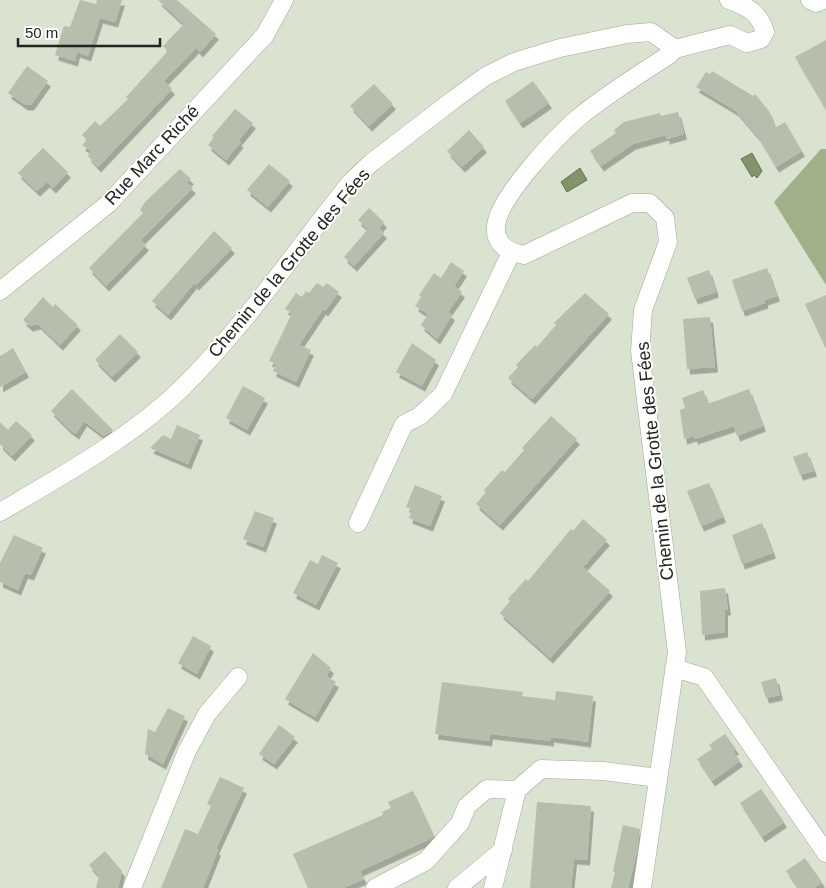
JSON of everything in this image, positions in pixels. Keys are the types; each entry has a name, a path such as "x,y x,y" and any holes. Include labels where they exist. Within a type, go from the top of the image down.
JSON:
{"street":[{"name":"Rue Marc Riché","path":"0,291 108,204 265,35 284,0"},
{"path":"358,523 404,424 420,416 443,394 511,252 503,247 497,239 496,227 498,216 525,173 578,118 675,49 730,35 747,43 761,40 765,32 762,22 751,8 729,0"},
{"path":"810,0 816,3 823,0"},
{"name":"Chemin de la Grotte des Fées","path":"0,512 96,454 180,390 219,349 350,182 392,147 486,76 514,62 541,53 627,34 651,32 675,49"},
{"name":"Chemin de la Grotte des Fées","path":"511,252 524,255 632,203 650,203 665,218 668,242 644,310 640,351 676,652 642,888"},
{"path":"674,668 704,677 826,853"},
{"path":"132,888 187,750 207,714 238,677"},
{"path":"493,888 517,790 541,769 603,771 658,778"},
{"path":"375,888 426,861 460,823 468,806 486,789 517,790"},
{"path":"457,888 503,850"}],"shaded area":[{"path":"821,149 826,149 826,285 774,202"},
{"path":"752,153 762,171 757,178 754,175 752,177 741,159"},
{"path":"580,168 587,180 567,192 561,182"}],"building":[{"path":"80,0 96,4 97,0 122,0 115,22 100,18 88,56 77,52 75,61 55,55 64,26 70,27"},
{"path":"158,0 177,0 216,34 200,52 196,48 164,81 172,89 98,167 88,156 91,151 82,145 87,140 82,135 95,121 100,126 128,99 126,97 168,51 163,46 184,24"},
{"path":"826,40 826,110 795,57"},
{"path":"27,66 48,81 31,105 25,105 8,93"},
{"path":"712,71 753,96 755,94 769,111 775,128 785,122 802,151 776,167 758,137 736,111 696,87 706,72 710,74"},
{"path":"533,81 549,103 520,123 505,101"},
{"path":"374,84 393,104 369,126 350,106"},
{"path":"235,109 253,123 238,141 241,142 226,160 208,145 214,137 212,136"},
{"path":"678,112 684,134 667,139 666,135 633,144 601,166 590,151 616,133 614,130 624,122 660,113 661,116"},
{"path":"469,130 484,147 462,167 447,151"},
{"path":"43,148 68,172 53,188 47,182 37,191 18,173"},
{"path":"269,164 290,181 268,207 247,190"},
{"path":"180,169 191,179 187,183 193,188 141,240 146,245 106,286 89,268 143,213 140,210 145,202"},
{"path":"369,208 384,222 379,228 384,233 354,266 344,257 368,229 358,220"},
{"path":"214,231 232,248 196,285 194,283 168,315 152,301"},
{"path":"451,262 464,271 454,286 462,292 448,312 452,315 437,339 421,325 428,314 415,306 421,297 419,295 434,273 441,278"},
{"path":"767,268 777,296 765,300 765,303 742,311 732,280"},
{"path":"709,270 716,292 695,299 687,278"},
{"path":"317,283 323,287 327,283 339,292 325,311 323,309 299,345 311,350 296,382 273,371 276,364 269,361 292,313 285,309 296,293 302,297 306,291 309,293"},
{"path":"585,293 609,314 532,399 508,378 518,367 516,365 535,345 537,347 556,325 554,323"},
{"path":"826,295 826,349 805,304"},
{"path":"43,297 53,307 55,304 78,325 60,345 38,324 30,326 23,320"},
{"path":"710,317 715,367 687,369 683,319"},
{"path":"120,334 138,352 112,377 95,360"},
{"path":"412,343 436,360 422,386 396,372"},
{"path":"13,348 26,372 0,387 0,356"},
{"path":"243,386 265,398 247,430 226,418"},
{"path":"72,389 113,430 104,436 84,421 76,434 51,411"},
{"path":"749,389 763,426 737,436 734,426 695,439 694,436 684,439 680,410 685,408 682,398 703,390 708,404"},
{"path":"551,416 577,439 500,525 476,504 486,492 484,490 502,470 505,472 524,450 522,448"},
{"path":"16,421 32,435 12,456 0,444 0,422 8,430"},
{"path":"177,425 200,435 188,464 150,448 163,435 171,439"},
{"path":"807,452 814,471 800,475 793,457"},
{"path":"709,483 723,517 701,526 687,491"},
{"path":"415,485 442,496 430,526 409,518 412,509 406,507"},
{"path":"255,511 274,518 263,547 243,539"},
{"path":"583,519 607,540 583,567 610,591 550,658 500,613 510,601 508,599 526,579 528,581 571,529 573,531"},
{"path":"762,523 773,553 742,564 732,535"},
{"path":"14,535 43,548 31,575 25,573 18,590 0,582 0,563"},
{"path":"322,555 338,563 316,605 293,593 310,560 318,564"},
{"path":"725,588 728,610 725,610 725,632 702,635 700,591"},
{"path":"193,636 211,646 197,674 178,663"},
{"path":"313,653 331,668 326,676 336,682 315,717 285,699"},
{"path":"776,678 780,695 766,698 761,682"},
{"path":"442,682 523,692 522,696 555,700 556,691 593,696 588,742 551,737 551,741 490,734 489,741 435,734"},
{"path":"168,708 185,716 163,764 145,754 148,729 155,732"},
{"path":"279,725 295,737 274,764 259,754"},
{"path":"725,734 736,749 733,751 740,761 712,781 697,759 712,749 709,745"},
{"path":"220,777 244,788 216,849 218,850 203,888 161,888 185,829 198,834 211,806 207,804"},
{"path":"761,789 784,822 762,837 740,803"},
{"path":"413,791 434,836 432,838 360,871 364,879 343,888 308,888 293,854 383,815 382,812 391,808 388,802"},
{"path":"537,802 591,806 587,860 574,859 571,888 530,888"},
{"path":"623,825 640,829 637,852 628,888 611,888 615,872 613,871"},
{"path":"105,851 122,871 118,888 96,888 99,876 89,865"},
{"path":"805,858 822,882 814,888 798,888 786,871"}]}
